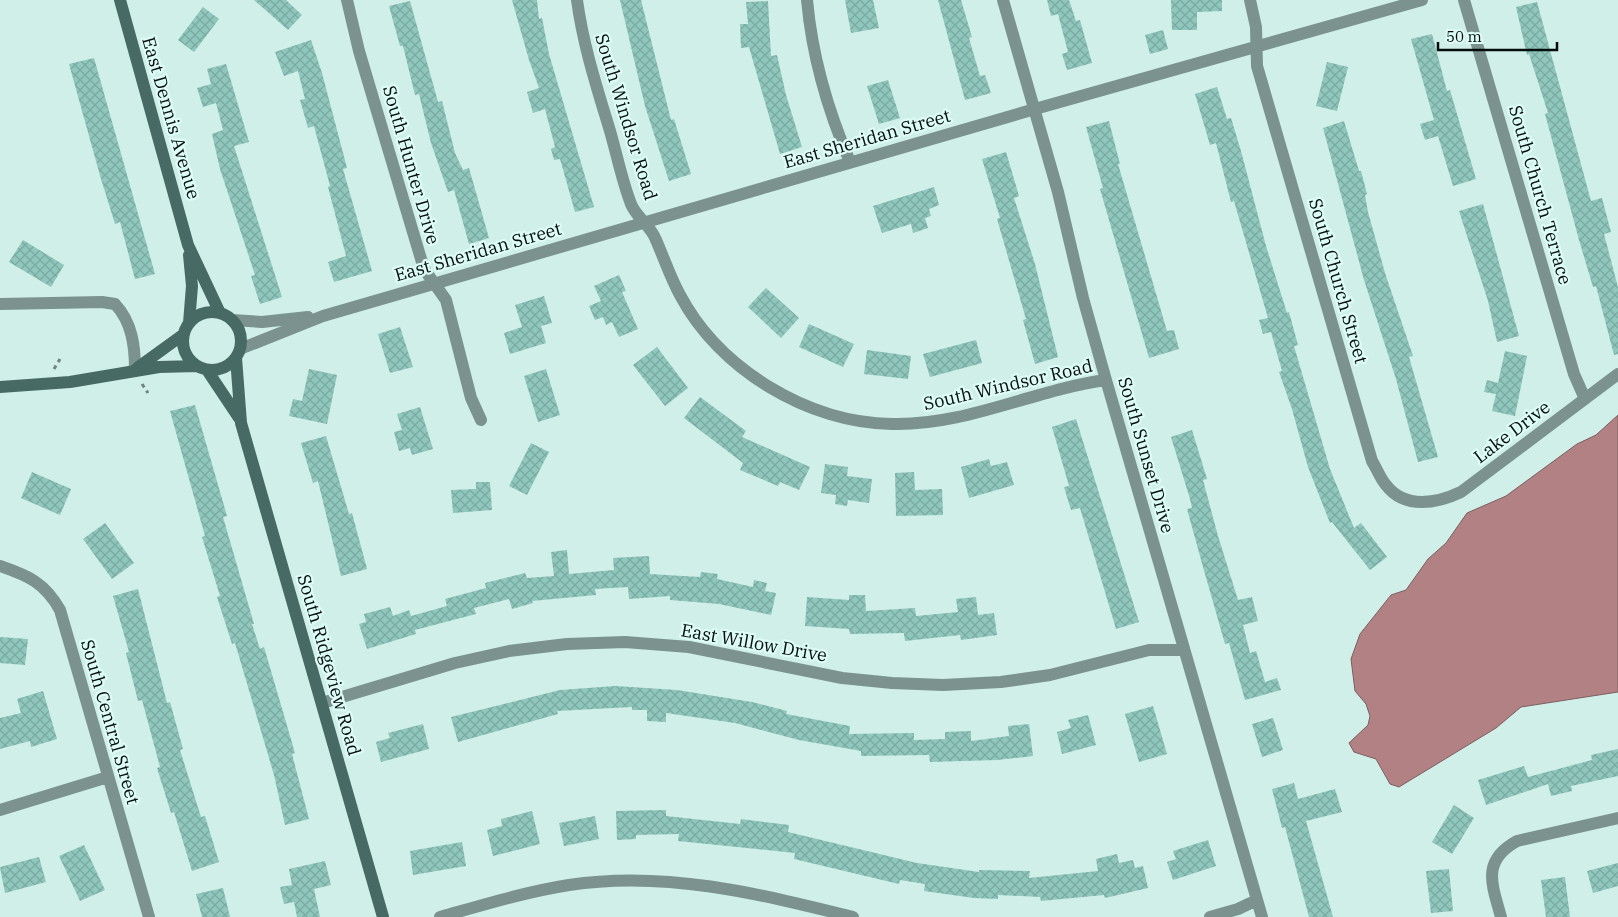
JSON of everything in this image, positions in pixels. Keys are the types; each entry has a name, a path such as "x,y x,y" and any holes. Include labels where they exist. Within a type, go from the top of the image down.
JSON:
{"main road":[{"name":"East Dennis Avenue","path":"120,0 188,245 220,313"},
{"name":"East Dennis Avenue","path":"186,328 192,286 188,245"},
{"path":"0,387 70,382 135,370 224,368 238,353 240,333 232,320 220,313 203,313 135,370"},
{"path":"186,328 185,352 202,368"},
{"name":"South Ridgeview Road","path":"238,353 242,423 383,917"},
{"name":"South Ridgeview Road","path":"202,368 242,423"}],"street":[{"name":"South Hunter Drive","path":"347,0 359,51 421,260 433,284 446,300 471,398 481,420"},
{"name":"South Windsor Road","path":"577,0 586,51 632,206 656,238 680,296 700,325 727,354 762,382 788,398 822,411 866,422 890,424 940,421 965,416 1075,384 1106,380"},
{"path":"807,0 810,33 815,55 838,135 850,162"},
{"name":"South Sunset Drive","path":"1003,0 1035,109 1106,380 1262,917"},
{"name":"South Church Street","path":"1250,0 1256,28 1257,66 1372,461 1386,486 1401,497 1420,503"},
{"name":"East Sheridan Street","path":"238,353 323,316 850,162 1422,0"},
{"name":"South Church Terrace","path":"1464,0 1574,374 1585,399"},
{"path":"0,304 102,302 115,304 127,320 132,336 135,350 135,370"},
{"name":"East Sheridan Street","path":"232,320 262,322 323,316"},
{"name":"Lake Drive","path":"1420,503 1442,501 1461,492 1618,374"},
{"name":"South Central Street","path":"0,566 37,581 52,595 60,610 149,917"},
{"name":"East Willow Drive","path":"322,703 455,663 509,651 567,644 625,642 689,647 842,678 892,683 943,685 1001,682 1050,675 1149,650 1184,650"},
{"path":"0,810 108,777"},
{"path":"1502,917 1494,891 1492,867 1502,849 1517,841 1618,818"},
{"path":"440,917 514,896 570,885 623,880 670,881 727,888 853,917"},
{"path":"1210,917 1238,909 1257,900"}],"shaded area":[{"path":"1618,415 1618,692 1521,707 1496,728 1399,787 1390,784 1376,759 1354,752 1349,743 1368,725 1370,716 1366,704 1355,691 1351,659 1360,634 1391,595 1406,590 1428,559 1446,543 1467,513 1506,496 1577,444 1596,435"}],"building":[{"path":"254,0 286,0 302,15 288,30"},
{"path":"512,0 537,0 539,19 542,18 549,54 594,207 575,212 560,159 554,160 551,149 555,147 545,109 533,113 527,92 539,88"},
{"path":"620,0 641,0 671,120 674,119 691,174 669,181 645,106"},
{"path":"845,0 873,0 879,28 851,33"},
{"path":"938,0 961,0 972,37 969,38 980,76 985,75 991,93 965,100"},
{"path":"1047,0 1069,0 1076,21 1080,20 1092,63 1067,70 1062,54 1068,52 1058,14 1051,16"},
{"path":"1171,0 1222,0 1222,11 1197,12 1197,30 1172,30"},
{"path":"410,1 438,102 442,101 455,153 463,170 469,168 489,238 469,244 454,190 448,192 431,143 419,94 415,95 403,46 400,46 389,6"},
{"path":"768,1 771,56 777,55 786,95 802,147 780,154 749,47 741,48 740,24 748,24 746,2"},
{"path":"1537,2 1591,201 1602,198 1611,232 1604,234 1618,287 1618,354 1614,355 1596,286 1593,287 1579,240 1545,114 1548,113 1529,54 1527,55 1516,7"},
{"path":"203,7 219,19 194,52 178,40"},
{"path":"1163,30 1168,49 1150,54 1145,35"},
{"path":"1432,34 1447,91 1450,90 1476,179 1453,186 1438,136 1425,140 1420,124 1434,120 1411,39"},
{"path":"311,40 322,73 347,168 343,169 372,271 334,282 328,262 346,256 328,187 330,186 314,126 308,128 300,100 305,99 298,71 284,76 275,52"},
{"path":"94,58 155,274 135,279 120,222 115,224 101,179 69,64"},
{"path":"1327,62 1348,67 1337,111 1316,106"},
{"path":"226,64 249,142 234,146 282,297 260,304 251,276 255,275 220,169 212,134 223,130 216,103 203,107 197,88 211,84 207,69"},
{"path":"888,80 900,118 879,124 867,86"},
{"path":"1217,87 1227,119 1231,118 1266,246 1287,313 1289,312 1298,345 1294,346 1330,469 1354,528 1361,523 1387,557 1370,570 1332,522 1330,523 1308,467 1292,409 1279,372 1282,371 1271,332 1263,334 1259,320 1268,318 1234,201 1231,202 1216,143 1210,145 1195,94"},
{"path":"1109,121 1120,164 1118,164 1167,331 1174,330 1179,349 1149,358 1100,189 1103,188 1086,127"},
{"path":"1344,121 1359,171 1361,171 1367,194 1365,195 1368,212 1385,273 1413,356 1409,357 1438,457 1418,462 1396,379 1364,280 1323,128"},
{"path":"1006,152 1019,196 1014,198 1035,264 1058,357 1035,364 1023,320 1026,319 997,219 1000,218 982,159"},
{"path":"934,187 939,205 929,209 931,216 925,218 928,228 913,233 911,224 882,233 873,206"},
{"path":"1483,204 1519,336 1497,342 1488,301 1459,211"},
{"path":"23,240 64,265 51,287 9,262"},
{"path":"619,275 626,291 622,292 638,329 619,337 612,322 606,325 603,317 595,320 589,306 601,301 594,286"},
{"path":"766,288 799,318 781,338 748,307"},
{"path":"544,296 552,323 541,326 546,343 510,354 504,333 522,327 515,305"},
{"path":"809,324 854,344 843,367 799,347"},
{"path":"400,327 413,367 390,373 378,334"},
{"path":"976,340 982,363 930,377 923,354"},
{"path":"657,347 688,388 665,406 633,365"},
{"path":"867,350 911,356 908,379 864,374"},
{"path":"1505,351 1527,356 1515,416 1492,411 1496,394 1484,392 1487,380 1498,383"},
{"path":"309,369 337,375 327,424 289,416 293,399 302,401"},
{"path":"546,369 560,415 538,422 524,376"},
{"path":"700,397 746,431 742,437 810,467 799,490 780,482 778,486 740,470 743,463 684,418"},
{"path":"195,405 227,516 223,517 254,624 252,624 260,649 264,647 295,753 292,754 309,819 285,825 274,775 235,643 232,644 217,597 220,596 202,537 205,536 170,411"},
{"path":"420,407 433,449 412,455 410,448 399,451 394,432 402,430 397,414"},
{"path":"1076,419 1139,622 1116,629 1080,508 1071,510 1064,487 1069,486 1052,427"},
{"path":"1192,430 1207,479 1203,480 1218,536 1238,600 1252,597 1258,621 1243,625 1250,653 1256,651 1265,682 1277,678 1281,690 1245,700 1229,643 1225,644 1203,567 1187,509 1192,508 1190,499 1171,437"},
{"path":"326,436 349,514 352,513 367,569 341,576 318,481 313,483 301,443"},
{"path":"531,443 549,452 527,495 509,486"},
{"path":"989,459 991,466 1007,462 1014,485 969,498 961,467"},
{"path":"825,464 848,467 847,476 872,479 869,503 848,500 847,506 835,504 836,495 821,493"},
{"path":"32,472 71,489 60,515 21,498"},
{"path":"914,472 915,490 942,489 943,515 896,516 895,473"},
{"path":"476,482 490,482 492,510 453,513 451,490 476,489"},
{"path":"105,523 134,563 112,579 83,539"},
{"path":"567,550 569,574 614,570 613,558 649,556 650,574 700,577 701,572 718,574 717,579 753,587 754,580 767,583 765,591 776,593 771,615 719,604 670,600 670,596 629,599 628,587 595,589 596,595 532,601 533,603 512,609 509,599 474,608 476,614 415,630 416,634 367,649 359,624 366,622 364,614 390,607 393,616 409,610 411,616 447,606 445,599 486,588 485,583 525,573 527,578 554,576 551,552"},
{"path":"138,589 167,703 170,702 183,749 180,750 201,817 205,816 219,862 192,871 174,812 171,813 157,768 160,767 142,700 138,701 126,653 129,652 113,596"},
{"path":"849,595 865,595 866,611 915,608 916,616 958,612 956,599 976,597 978,615 994,613 997,635 961,640 960,635 905,641 904,633 850,634 849,629 805,626 807,597 849,600"},
{"path":"0,637 28,639 25,665 0,663"},
{"path":"615,686 677,690 752,702 787,711 786,714 850,726 849,734 914,733 914,740 945,739 945,732 971,731 971,741 1009,736 1008,726 1029,724 1033,756 997,760 930,762 929,755 861,756 861,751 799,740 735,723 666,713 666,722 647,721 647,710 632,710 632,707 557,711 558,714 458,742 451,717 560,690"},
{"path":"43,691 57,739 31,747 30,741 0,749 0,718 21,713 17,699"},
{"path":"1153,706 1167,754 1139,762 1125,714"},
{"path":"1088,715 1096,745 1062,754 1057,732 1071,728 1068,720"},
{"path":"1273,718 1283,750 1262,757 1252,724"},
{"path":"423,724 429,749 381,762 376,742 390,738 388,733"},
{"path":"1618,749 1618,776 1571,786 1572,791 1551,796 1548,784 1486,805 1478,780 1524,766 1528,777 1592,760 1591,755"},
{"path":"1294,783 1298,799 1335,789 1342,812 1306,821 1333,917 1309,917 1285,827 1282,828 1272,789"},
{"path":"1454,805 1474,818 1452,854 1432,842"},
{"path":"666,810 666,816 740,824 741,819 789,825 788,832 917,863 979,872 979,870 1030,871 1029,878 1098,871 1096,859 1117,854 1119,863 1133,860 1135,868 1143,866 1148,888 1105,898 1104,895 1041,901 1040,897 998,895 998,899 974,898 924,891 925,884 900,880 899,884 794,859 795,853 678,841 679,834 636,835 636,839 617,840 616,811"},
{"path":"532,811 540,844 493,856 487,830 502,826 501,819"},
{"path":"595,816 599,839 564,846 559,823"},
{"path":"1208,840 1216,866 1173,880 1167,862 1176,859 1173,851"},
{"path":"462,842 466,866 413,875 410,851"},
{"path":"84,845 105,890 80,901 59,856"},
{"path":"39,857 46,882 5,893 0,867"},
{"path":"325,861 331,885 314,889 320,917 297,917 294,902 284,904 280,887 292,885 289,869"},
{"path":"1618,863 1618,886 1593,893 1587,871"},
{"path":"1449,869 1453,911 1431,913 1426,871"},
{"path":"1565,877 1570,917 1546,917 1541,880"},
{"path":"223,888 230,917 202,917 196,894"}]}
